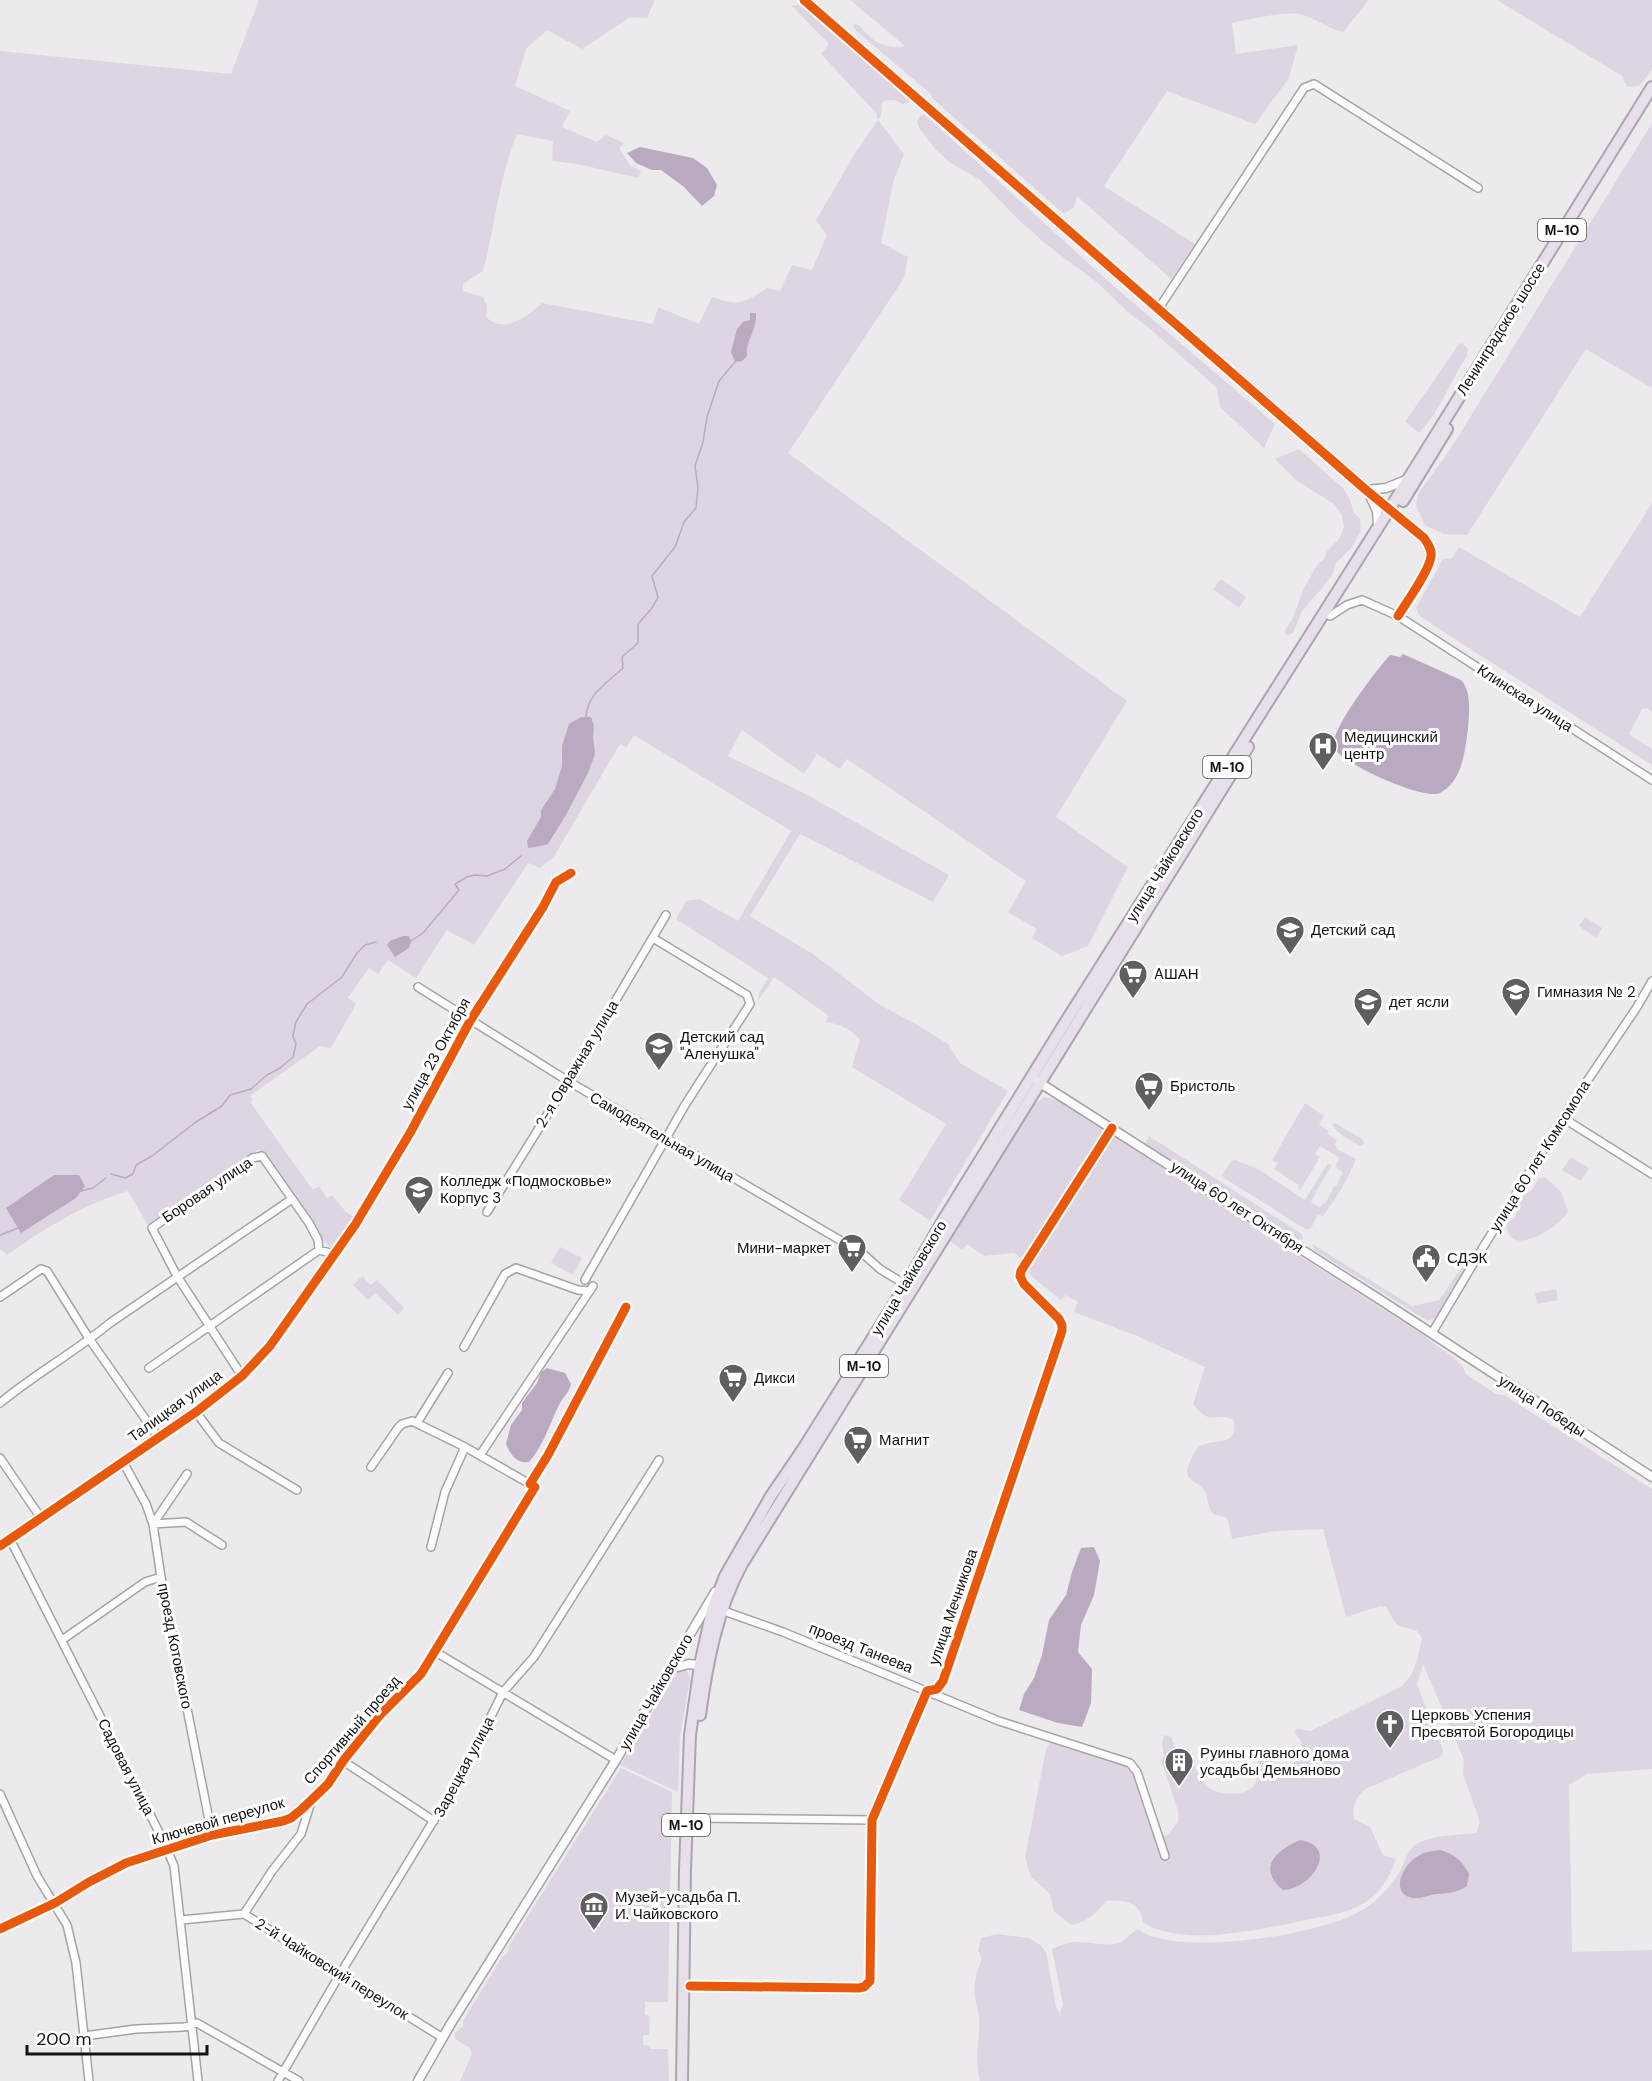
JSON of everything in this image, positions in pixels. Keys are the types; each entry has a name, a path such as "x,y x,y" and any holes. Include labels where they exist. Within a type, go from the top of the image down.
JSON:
{"highway":[{"name":"Ленинградское шоссе","path":"1392,512 1406,480 1652,87"},
{"name":"Ленинградское шоссе","path":"1392,512 1652,101"},
{"name":"улица Чайковского","path":"717,1607 728,1593 765,1524 1035,1080 1378,526 1392,512"},
{"name":"улица Чайковского","path":"725,1576 771,1496 906,1286 942,1222 1330,616 1392,512"},
{"name":"М-10","path":"682,2081 687,1770 690,1735 725,1576"},
{"name":"М-10","path":"689,2081 693,1818 696,1740 704,1666"}],"street":[{"path":"804,0 1424,538 1430,547 1431,557 1427,568 1398,616"},
{"path":"1159,308 1304,88 1314,84 1479,188"},
{"path":"1366,490 1386,488 1406,480"},
{"path":"1366,490 1375,505 1378,526"},
{"name":"Клинская улица","path":"1330,616 1347,605 1362,600 1398,616 1652,780"},
{"name":"улица 23 Октября","path":"334,1254 355,1225 398,1153 470,1021 543,908 556,882 571,873"},
{"name":"2-я Овражная улица","path":"487,1212 568,1082 666,915"},
{"path":"585,1280 665,1139 750,1005 747,995 653,938"},
{"name":"улица 60 лет Комсомола","path":"1432,1333 1563,1118 1652,981"},
{"name":"Самодеятельная улица","path":"418,987 568,1082 862,1254 906,1286"},
{"name":"улица 60 лет Октября","path":"1035,1080 1432,1333"},
{"path":"1563,1118 1652,1174"},
{"name":"улица Мечникова","path":"690,1986 859,1988 868,1985 871,1977 872,1820 927,1691 937,1689 943,1681 1062,1331 1059,1319 1022,1281 1021,1271 1112,1128"},
{"name":"Боровая улица","path":"177,1276 152,1228 253,1158 262,1156 292,1199"},
{"path":"0,1403 177,1276 292,1199 318,1240 319,1250"},
{"path":"149,1368 319,1250 334,1254"},
{"name":"Талицкая улица","path":"0,1546 196,1412 242,1376 270,1346 334,1254"},
{"path":"464,1347 505,1274 516,1268 578,1290 591,1288 480,1455"},
{"path":"0,1297 41,1269 46,1271 90,1340 158,1437"},
{"path":"177,1276 242,1376"},
{"path":"530,1484 548,1455 626,1307"},
{"name":"улица Победы","path":"1432,1333 1652,1477"},
{"path":"417,1423 448,1373"},
{"path":"196,1412 219,1443 297,1490"},
{"path":"371,1467 402,1424 412,1421 480,1455 535,1487 435,1651 616,1760"},
{"path":"431,1547 445,1492 465,1447"},
{"path":"0,1458 41,1518"},
{"name":"Зарецкая улица","path":"278,2081 465,1768 503,1692 534,1657 659,1460"},
{"name":"проезд Котовского","path":"123,1462 146,1504 153,1524 161,1577 212,1835"},
{"path":"153,1524 188,1474"},
{"path":"153,1524 186,1522 222,1545"},
{"name":"Садовая улица","path":"10,1539 174,1866 198,2081"},
{"name":"улица Чайковского","path":"418,2081 616,1760 725,1576"},
{"path":"62,1640 145,1582 161,1577"},
{"name":"проезд Танеева","path":"717,1607 999,1721 1130,1763 1137,1772 1165,1856"},
{"name":"Спортивный проезд","path":"312,1799 328,1784 343,1761 380,1716 421,1674 435,1651"},
{"path":"670,1669 689,1664 704,1666"},
{"path":"343,1761 434,1821"},
{"path":"0,1794 37,1876 67,1925 76,1963 89,2081"},
{"path":"244,1914 272,1871 301,1834 312,1799"},
{"name":"Ключевой переулок","path":"0,1929 55,1903 88,1882 126,1863 212,1835 291,1818 312,1799"},
{"path":"693,1818 872,1820"},
{"name":"2-й Чайковский переулок","path":"181,1920 244,1914 443,2038"},
{"path":"84,2036 197,2023 299,2081"}],"shaded area":[{"path":"259,0 655,0 647,18 630,17 582,49 547,30 526,49 515,86 570,111 562,127 597,142 606,135 624,143 619,148 630,165 641,171 638,178 578,164 552,161 553,141 517,134 501,184 483,271 463,284 463,291 483,297 487,306 486,317 500,324 516,322 542,303 653,324 658,307 699,324 712,297 729,302 741,302 767,288 780,291 792,265 812,270 827,235 816,220 857,150 878,120 904,154 893,183 881,243 908,257 904,278 788,453 1127,701 1056,817 1128,867 1088,946 1062,956 1032,938 1037,929 1008,912 1026,881 847,759 840,769 817,754 804,774 742,730 728,756 809,796 949,875 933,902 800,834 750,916 813,954 880,1005 948,1044 960,1063 1008,1091 930,1221 899,1200 946,1124 852,1067 860,1039 852,1032 839,1025 825,1022 829,1016 774,977 758,1001 759,993 768,978 676,919 686,901 699,899 738,921 791,831 634,735 626,748 620,744 553,858 540,868 528,863 474,945 447,930 416,978 388,960 378,974 369,968 348,998 356,1004 331,1048 320,1046 250,1096 253,1106 313,1190 319,1186 327,1198 332,1195 346,1212 358,1220 334,1254 259,1149 149,1227 128,1191 65,1218 7,1255 0,1249 0,51 231,74"},
{"path":"850,0 1369,0 1343,32 1293,13 1232,23 1236,54 1298,45 1289,78 1255,124 1167,91 1104,186 1195,244 1171,279 1077,196 1074,207 1064,214 933,99 930,93 853,28 854,24 859,25 868,36 879,43 891,47 905,46"},
{"path":"1497,0 1652,0 1652,70 1639,86 1627,87 1622,76"},
{"path":"791,5 805,8 908,97 909,102 903,104 892,100 882,103 881,116 878,120 876,113 821,54 829,44"},
{"path":"924,114 1109,282 1275,424 1264,448 1220,407 1217,388 1148,327 1131,315 1098,283 1047,245 979,179 949,162 936,150 917,122"},
{"path":"1652,123 1652,388 1586,349 1467,535 1444,534 1425,525 1416,506 1418,494 1451,448"},
{"path":"640,147 693,158 707,168 717,185 714,196 702,206 684,187 661,170 652,170 636,163 627,153"},
{"path":"750,313 756,313 756,320 747,356 742,361 735,362 731,352 737,329 743,322 750,320"},
{"path":"1462,343 1468,349 1467,356 1433,416 1419,433 1405,422 1459,344"},
{"path":"1299,449 1344,489 1354,513 1360,519 1361,531 1352,547 1336,563 1333,573 1323,587 1302,611 1293,633 1286,635 1285,630 1292,620 1304,588 1327,551 1339,539 1344,528 1342,515 1334,504 1296,480 1275,459"},
{"path":"1652,503 1652,712 1647,708 1642,709 1629,734 1652,749 1652,765 1436,627 1419,615 1416,608 1443,559 1452,558 1459,547 1580,617"},
{"path":"1221,579 1246,597 1239,608 1213,589"},
{"path":"1403,654 1461,680 1467,690 1468,728 1462,764 1454,781 1440,793 1431,794 1418,791 1383,779 1351,762 1339,754 1334,747 1334,739 1346,714 1366,686 1390,655 1400,657"},
{"path":"581,717 591,717 594,726 595,754 588,773 548,844 528,848 527,841 541,817 541,810 555,789 562,766 562,746 569,724"},
{"path":"1585,917 1602,928 1596,938 1579,926"},
{"path":"409,936 411,941 409,948 395,957 387,945 390,941"},
{"path":"1044,1097 1057,1100 1423,1335 1454,1358 1466,1374 1496,1394 1504,1395 1652,1489 1652,1769 1587,1774 1569,1785 1572,1952 1652,1950 1652,2081 980,2081 977,2058 979,2017 975,1988 982,1960 978,1950 981,1938 997,1934 1029,1938 1040,1945 1046,1952 1056,2007 1060,2014 1063,2004 1052,1949 1072,1942 1119,1943 1138,1929 1154,1937 1200,1943 1261,1938 1320,1926 1345,1918 1375,1901 1394,1881 1409,1851 1418,1843 1439,1837 1476,1833 1480,1822 1463,1774 1464,1760 1423,1664 1417,1685 1443,1750 1442,1756 1365,1789 1357,1799 1353,1810 1354,1819 1370,1827 1383,1855 1396,1859 1379,1890 1357,1907 1272,1927 1201,1935 1159,1930 1143,1922 1139,1910 1130,1903 1106,1901 1091,1917 1071,1925 1054,1911 1050,1894 1031,1877 1025,1858 1046,1749 1051,1742 1133,1768 1159,1836 1167,1836 1178,1822 1178,1811 1161,1760 1164,1757 1162,1744 1164,1735 1171,1737 1176,1750 1189,1758 1207,1787 1232,1794 1246,1792 1255,1784 1258,1760 1264,1758 1286,1767 1296,1761 1303,1750 1301,1741 1294,1732 1297,1729 1311,1731 1402,1686 1407,1681 1418,1658 1422,1638 1417,1631 1397,1625 1386,1607 1380,1606 1346,1617 1323,1529 1275,1531 1232,1539 1227,1517 1212,1512 1206,1493 1187,1474 1190,1461 1197,1449 1208,1443 1227,1440 1232,1436 1234,1430 1234,1420 1210,1417 1199,1411 1193,1404 1205,1367 1137,1336 1074,1312 1078,1302 1065,1295 1061,1300 1030,1275 1028,1264 1014,1253 984,1256 967,1244 962,1250 947,1239 1035,1104"},
{"path":"1305,1103 1324,1116 1319,1125 1337,1140 1335,1144 1337,1149 1356,1159 1333,1202 1323,1216 1318,1215 1311,1228 1307,1230 1221,1176 1235,1160 1260,1170 1305,1200 1328,1163 1332,1166 1311,1202 1320,1208 1323,1203 1325,1204 1343,1172 1335,1167 1340,1158 1320,1146 1315,1154 1320,1157 1300,1190 1299,1185 1274,1169 1278,1163 1272,1160"},
{"path":"1335,1123 1362,1139 1364,1144 1361,1146 1341,1134 1334,1128 1332,1124"},
{"path":"1149,1136 1302,1234 1303,1239 1298,1240 1145,1144"},
{"path":"1571,1157 1589,1168 1581,1181 1562,1170"},
{"path":"54,1175 79,1175 85,1186 76,1198 21,1233 6,1208"},
{"path":"1545,1177 1561,1192 1568,1211 1545,1232 1534,1238 1515,1240 1509,1234 1507,1223 1515,1218 1522,1197 1532,1190 1539,1178"},
{"path":"1312,1244 1412,1306 1439,1300 1462,1267 1467,1266 1437,1317 1428,1321 1314,1250"},
{"path":"560,1247 582,1258 573,1275 551,1263"},
{"path":"362,1276 371,1285 377,1280 404,1308 398,1315 375,1293 368,1300 353,1285"},
{"path":"1556,1289 1558,1300 1537,1304 1535,1293"},
{"path":"547,1368 565,1373 571,1384 539,1449 529,1462 521,1461 512,1455 506,1444 511,1425 522,1410 522,1403 537,1383 541,1372"},
{"path":"1094,1547 1100,1561 1094,1595 1081,1625 1078,1652 1092,1669 1091,1703 1082,1727 1058,1723 1019,1710 1042,1655 1049,1620 1066,1595 1081,1548"},
{"path":"686,1669 690,1679 680,1736 678,1792 620,1765 675,1675 680,1670"},
{"name":"Музей-усадьба П. И. Чайковского","path":"621,1768 672,1792 668,2002 645,2002 645,2015 650,2016 649,2035 643,2035 643,2045 650,2046 650,2049 668,2049 669,2081 460,2081 472,2054 470,2048 455,2039 455,2033 463,2026 463,2021 502,1957 508,1953 509,1946"},
{"path":"1300,1840 1312,1844 1318,1850 1320,1858 1317,1867 1304,1883 1283,1890 1271,1874 1272,1861 1283,1849"},
{"path":"1440,1850 1454,1856 1464,1865 1469,1874 1467,1886 1448,1893 1419,1898 1405,1895 1400,1885 1408,1865 1420,1855"}],"waterway":[{"path":"586,717 594,695 623,668 622,657 638,643 638,624 658,597 652,576 675,547 684,522 696,508 698,488 695,466 703,442 707,417 719,381 735,362"},
{"path":"411,941 423,933 459,890 455,884 467,877 487,876 505,869 521,856"},
{"path":"111,1174 125,1178 133,1174 136,1165 222,1106 230,1095 251,1089 293,1057 296,1044 293,1036 296,1022 307,1004 342,977 357,953 365,945 376,942"},
{"path":"81,1191 93,1188 106,1178"},
{"path":"0,1235 18,1228"}],"cycle path":[{"path":"804,0 1424,538 1431,551 1430,562 1398,616"},
{"path":"0,1546 196,1412 242,1376 270,1346 355,1225 410,1133 470,1021 543,907 556,882 571,873"},
{"path":"690,1986 859,1988 864,1987 870,1981 872,1820 927,1691 937,1689 943,1681 1062,1331 1059,1319 1024,1284 1020,1276 1021,1271 1112,1128"},
{"path":"0,1929 55,1903 126,1863 212,1835 291,1818 328,1784 343,1761 380,1715 421,1674 535,1487 530,1484 548,1455 626,1307"}],"place":[{"name":"Медицинский центр","path":"1323,772"},
{"name":"Детский сад","path":"1290,956"},
{"name":"AШАН","path":"1133,1000"},
{"name":"Гимназия № 2","path":"1516,1018"},
{"name":"дет ясли","path":"1368,1028"},
{"name":"Детский сад \"Аленушка\"","path":"659,1072"},
{"name":"Бристоль","path":"1149,1112"},
{"name":"Колледж «Подмосковье» Корпус 3","path":"419,1216"},
{"name":"Мини-маркет","path":"852,1274"},
{"name":"СДЭК","path":"1426,1284"},
{"name":"Дикси","path":"733,1404"},
{"name":"Магнит","path":"858,1466"},
{"name":"Церковь Успения Пресвятой Богородицы","path":"1390,1750"},
{"name":"Руины главного дома усадьбы Демьяново","path":"1179,1788"},
{"name":"Музей-усадьба П. И. Чайковского","path":"594,1932"}]}
